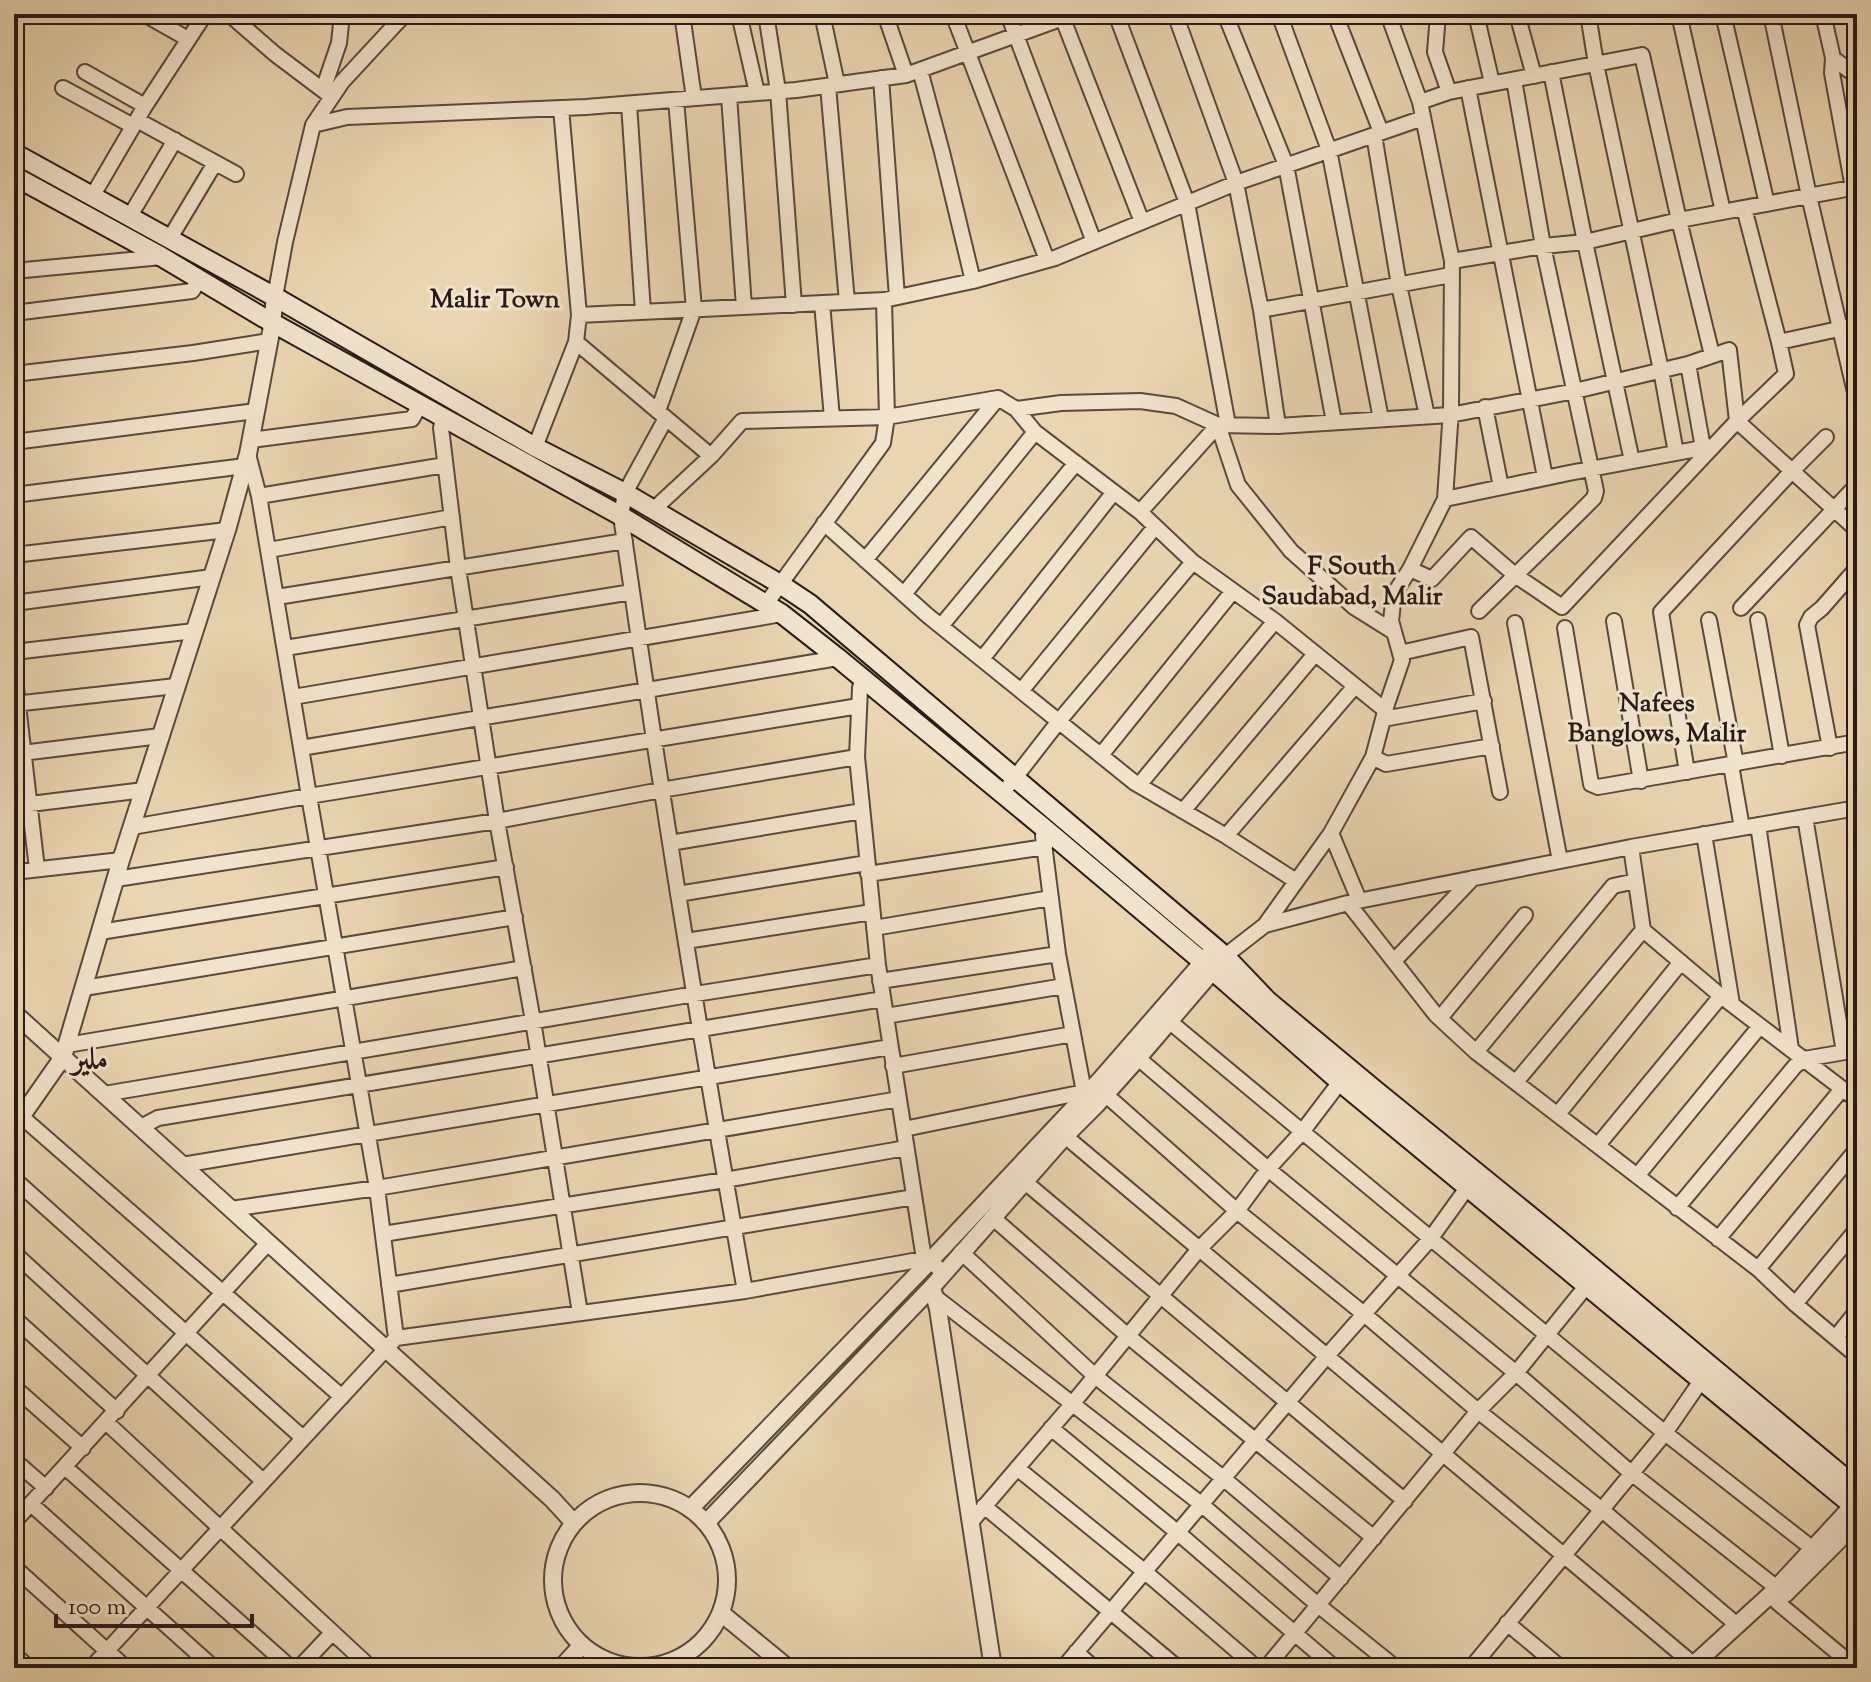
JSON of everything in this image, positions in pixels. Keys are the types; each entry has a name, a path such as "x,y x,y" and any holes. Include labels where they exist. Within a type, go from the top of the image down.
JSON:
{"main road":[{"path":"14,153 275,297 535,447 625,493 810,604 1015,777 1214,959 1340,1082 1473,1180"},
{"path":"14,176 621,516 782,614 1044,828 1268,1001 1473,1180 1706,1373 1856,1505"}],"street":[{"path":"144,14 188,39"},
{"path":"93,195 145,106 205,14"},
{"path":"229,14 327,94"},
{"path":"342,14 327,94 313,125 285,242 248,454 227,530 121,860 65,1051 16,1118 342,1397"},
{"path":"327,94 405,14"},
{"path":"682,14 694,98"},
{"path":"739,14 757,93"},
{"path":"766,14 778,91 794,305"},
{"path":"822,14 833,85 847,302"},
{"path":"885,14 913,72 942,152 973,281"},
{"path":"953,14 1047,260"},
{"path":"1008,14 1094,242"},
{"path":"1116,14 1187,203 1223,425 1238,485 1291,551 1354,607 1394,632"},
{"path":"1175,14 1236,183 1261,310 1278,426"},
{"path":"1225,14 1286,165 1334,422"},
{"path":"1279,14 1329,150 1381,419"},
{"path":"1335,14 1377,134 1399,285 1427,416"},
{"path":"1265,925 1331,833 1373,757 1402,660 1391,621 1394,594 1445,499 1450,415 1452,268 1420,102 1388,14"},
{"path":"1438,14 1435,52 1449,92"},
{"path":"1476,14 1492,83"},
{"path":"1517,14 1534,76"},
{"path":"1588,14 1676,453"},
{"path":"1679,14 1723,212"},
{"path":"1723,14 1767,204"},
{"path":"1771,14 1809,196 1840,329 1854,372 1857,401"},
{"path":"1261,310 1399,285 1500,253 1585,242 1679,220 1855,188 1823,14"},
{"path":"313,125 347,117 561,108 729,96 881,78 913,72 1066,15 1142,222"},
{"path":"1420,102 1449,92 1642,55 1712,355"},
{"path":"1833,58 1851,72 1857,72"},
{"path":"85,72 145,106"},
{"path":"1551,72 1632,461"},
{"path":"766,604 883,443 887,417 890,298 881,78"},
{"path":"1479,611 1594,498 1596,491 1543,246 1514,80"},
{"path":"63,88 175,140 236,174"},
{"path":"1468,88 1545,477"},
{"path":"729,96 744,307"},
{"path":"676,100 694,309 662,414 625,493 621,516 661,790 745,1291"},
{"path":"629,104 643,312"},
{"path":"535,447 576,342 579,315 561,108"},
{"path":"579,315 847,302 890,298 973,281 1047,260 1236,183 1423,118"},
{"path":"130,216 175,140"},
{"path":"170,238 215,163"},
{"path":"1410,569 1432,579 1471,537 1515,575 1562,607 1708,447 1786,374 1744,208"},
{"path":"14,271 162,257"},
{"path":"14,313 192,291 200,279"},
{"path":"822,303 832,418"},
{"path":"1779,342 1857,325"},
{"path":"14,374 269,341"},
{"path":"576,342 711,456"},
{"path":"1016,409 1061,403 1140,401 1176,406 1223,425 1278,426 1450,415 1575,391 1688,364 1729,350 1737,421 1857,530"},
{"path":"1688,364 1708,447"},
{"path":"865,560 998,398"},
{"path":"653,510 711,456 742,421 887,417 998,398 1016,409 1035,432 1140,512 1193,562 1275,621 1355,686 1384,715"},
{"path":"14,495 248,454 412,419 420,405"},
{"path":"1485,407 1501,487"},
{"path":"14,442 256,411"},
{"path":"443,417 441,428 445,465 473,667 580,1313"},
{"path":"1140,512 1223,425"},
{"path":"904,594 1035,432"},
{"path":"1687,772 1661,612 1826,437"},
{"path":"1445,499 1708,447"},
{"path":"248,454 269,550 377,1188 389,1285 392,1344"},
{"path":"941,626 1076,463"},
{"path":"259,496 445,465"},
{"path":"1741,608 1857,485"},
{"path":"982,659 1114,492"},
{"path":"269,550 452,517"},
{"path":"824,523 941,626 1139,785 1296,881"},
{"path":"1021,691 1155,527"},
{"path":"14,555 227,530"},
{"path":"277,597 625,541"},
{"path":"1002,794 1193,562"},
{"path":"1830,748 1807,625 1857,568"},
{"path":"14,603 212,577"},
{"path":"1101,755 1233,591"},
{"path":"285,648 632,592"},
{"path":"293,697 782,614"},
{"path":"1709,620 1742,828"},
{"path":"1758,620 1782,756"},
{"path":"1139,785 1275,621"},
{"path":"1614,621 1641,781"},
{"path":"1515,623 1560,861"},
{"path":"1565,628 1591,784 1598,787 1857,742"},
{"path":"14,652 194,631"},
{"path":"1400,653 1471,637 1500,792"},
{"path":"1183,811 1315,654"},
{"path":"301,748 838,658"},
{"path":"14,671 22,805 37,869"},
{"path":"862,679 857,757 880,981 914,1197 933,1264 933,1291 993,1668"},
{"path":"16,704 176,686"},
{"path":"1226,836 1355,686"},
{"path":"1384,715 1484,701"},
{"path":"132,827 859,706"},
{"path":"19,753 160,736"},
{"path":"1373,757 1386,764 1492,746"},
{"path":"116,879 497,821 857,757"},
{"path":"22,805 144,790"},
{"path":"690,1509 933,1264 1086,1093 1214,959 1265,925 1354,901 1631,847 1857,810"},
{"path":"670,843 862,811"},
{"path":"1677,1208 1795,1066 1804,1059 1850,1051 1805,817"},
{"path":"1758,825 1791,1049"},
{"path":"1044,828 1058,954 1086,1093"},
{"path":"1331,833 1354,901 1394,961 1440,1018 1476,1052 1758,1269 1857,1356"},
{"path":"1598,1145 1727,1000 1704,834"},
{"path":"678,894 1045,847"},
{"path":"1631,847 1643,930 1727,1000 1857,1100"},
{"path":"14,872 121,860"},
{"path":"100,932 506,867"},
{"path":"1394,961 1473,878"},
{"path":"1476,1052 1613,886 1636,881"},
{"path":"874,928 1051,898"},
{"path":"686,941 872,912"},
{"path":"1440,1018 1525,915"},
{"path":"84,988 515,917"},
{"path":"1516,1082 1643,930"},
{"path":"880,981 1058,954"},
{"path":"91,1668 392,1344 580,1313 933,1264 961,1252 1138,1058 1214,959"},
{"path":"1558,1114 1681,962"},
{"path":"104,1094 878,965"},
{"path":"65,1051 524,968"},
{"path":"886,1016 1064,986"},
{"path":"141,1127 158,1118 883,999"},
{"path":"14,1013 65,1051 104,1094 268,1243 392,1344 574,1523"},
{"path":"1169,1021 1665,1433 1813,1549"},
{"path":"1637,1176 1760,1026"},
{"path":"893,1066 1073,1034"},
{"path":"182,1165 890,1047"},
{"path":"1138,1058 1516,1373 1777,1595 1856,1668"},
{"path":"971,1522 1199,1249 1237,1211 1340,1082"},
{"path":"1718,1239 1842,1089"},
{"path":"904,1129 1086,1093"},
{"path":"1105,1094 1237,1211 1736,1624"},
{"path":"231,1209 377,1188 899,1099"},
{"path":"1065,1136 1695,1667"},
{"path":"383,1234 906,1148"},
{"path":"1758,1269 1857,1149"},
{"path":"14,1179 303,1438"},
{"path":"1063,1668 1431,1238 1473,1180"},
{"path":"1025,1182 1405,1501"},
{"path":"389,1285 914,1197"},
{"path":"992,1217 1128,1336 1374,1538"},
{"path":"1795,1304 1857,1229"},
{"path":"14,1522 268,1243"},
{"path":"961,1252 1095,1376 1223,1478 1341,1578"},
{"path":"14,1253 263,1481"},
{"path":"1266,1668 1478,1411 1516,1373 1593,1278"},
{"path":"933,1291 1201,1504 1396,1668"},
{"path":"706,1523 933,1291"},
{"path":"1836,1337 1857,1311"},
{"path":"14,1318 117,1411"},
{"path":"1471,1668 1665,1433 1706,1373"},
{"path":"14,1387 83,1448"},
{"path":"106,1422 371,1668"},
{"path":"1051,1428 1335,1668"},
{"path":"14,1460 46,1488"},
{"path":"65,1467 291,1668"},
{"path":"1017,1468 1257,1668"},
{"path":"637,1492 661,1495 690,1509 706,1523 717,1539 725,1563 727,1588 721,1613 706,1636 686,1654 661,1665 633,1667 607,1661 582,1645 566,1626 555,1601 553,1573 559,1546 574,1523 602,1502 637,1492"},
{"path":"31,1504 214,1668"},
{"path":"1805,1566 1813,1549 1856,1505"},
{"path":"1695,1667 1722,1649 1777,1595 1856,1505"},
{"path":"984,1506 1178,1668"},
{"path":"14,1567 126,1668"},
{"path":"1695,1667 1736,1624 1777,1595"},
{"path":"721,1613 788,1668"},
{"path":"1507,1623 1561,1668"},
{"path":"299,1668 332,1633"},
{"path":"561,1668 582,1645"},
{"path":"1076,1652 1094,1668"},
{"path":"14,1654 29,1668"}],"district":[{"name":"Malir Town","path":"495,298"},
{"name":"F South Saudabad, Malir","path":"1352,580"},
{"name":"Nafees Banglows, Malir","path":"1657,717"},
{"name":"ملیر","path":"90,1058"}]}
